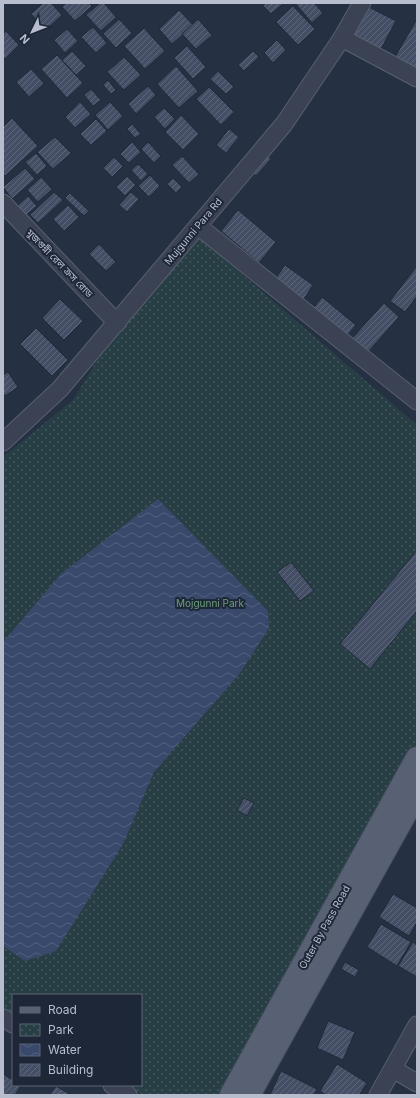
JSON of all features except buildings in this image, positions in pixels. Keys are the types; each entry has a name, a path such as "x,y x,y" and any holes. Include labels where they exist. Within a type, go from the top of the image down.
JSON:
{"main road":[{"name":"Outer By Pass Road","path":"231,1095 417,758"},
{"name":"Outer By Pass Road","path":"249,1095 417,792"}],"street":[{"name":"Mujgunni Para Rd","path":"3,442 60,389 284,124 342,38 362,3"},
{"path":"342,38 417,78"},
{"name":"মুজগুন্নী রেল ক্রস রোড","path":"3,203 117,322"},
{"path":"198,226 416,397"},
{"path":"3,1018 12,1023"},
{"path":"378,1095 417,1025"},
{"path":"393,1069 417,1083"},
{"path":"114,1086 128,1095"}],"green space":[{"name":"Mojgunni Park","path":"200,238 417,425 417,749 227,1095 141,1095 126,1086 142,1086 142,994 12,994 12,1015 3,1010 3,457 73,400 119,325"}],"water":[{"path":"158,499 268,611 269,628 240,673 154,772 123,844 56,951 25,961 3,946 3,642 61,574"}]}
